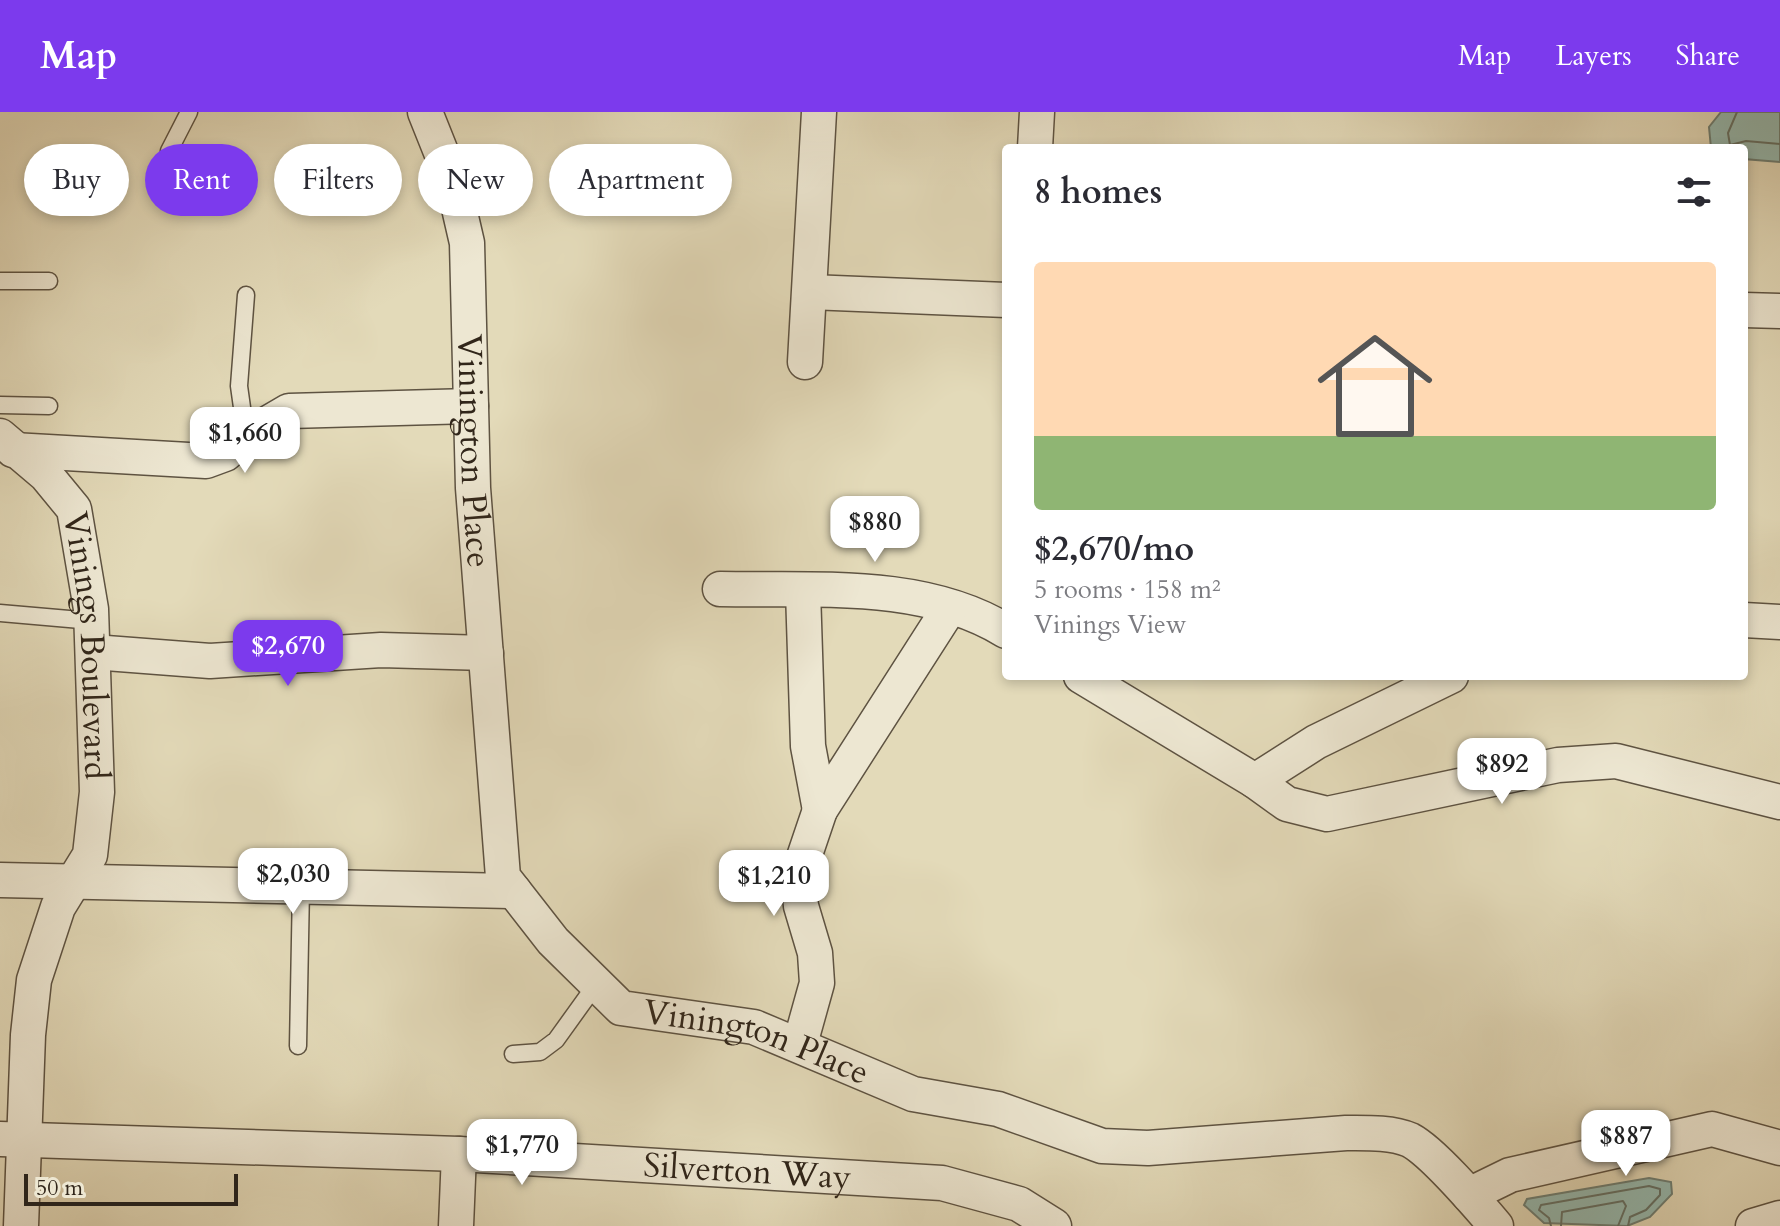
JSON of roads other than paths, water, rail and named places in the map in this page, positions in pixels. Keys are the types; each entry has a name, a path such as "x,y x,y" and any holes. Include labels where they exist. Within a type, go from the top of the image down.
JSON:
{"street":[{"name":"Vinington Place","path":"425,112 453,182 467,243 471,406 503,877 553,941 621,1008 754,1027 913,1094 998,1109 1102,1146 1148,1148 1346,1133 1410,1141 1469,1195 1496,1226"},
{"path":"805,362 819,112"},
{"path":"1035,144 1037,112"},
{"path":"810,292 1002,300"},
{"path":"1748,310 1780,311"},
{"path":"6,443 206,461 225,454 246,436 289,411 471,406"},
{"name":"Vinings Boulevard","path":"6,443 46,475 74,509 92,636 97,792 90,855 58,907 14,1034 12,1140 21,1226"},
{"path":"720,589 891,593 977,613 1002,629"},
{"path":"803,591 808,746 820,810"},
{"path":"800,1044 817,983 815,953 801,906 798,875 820,810 950,607"},
{"path":"1748,620 1780,622"},
{"path":"92,636 210,661 303,658 381,650 486,653"},
{"path":"1088,680 1255,781 1287,804 1327,814 1558,765 1616,761 1780,802"},
{"path":"1255,781 1316,742 1443,680"},
{"path":"0,880 514,891"},
{"path":"1469,1195 1510,1175 1712,1129 1780,1148"},
{"name":"Silverton Way","path":"12,1140 459,1154 942,1183 1019,1204 1054,1226"},
{"path":"456,1226 459,1154"},
{"path":"1753,1226 1780,1218"}],"lane":[{"path":"173,144 189,112"},
{"path":"0,281 49,281"},
{"path":"246,295 239,386 246,436"},
{"path":"0,405 49,406"},
{"path":"0,613 92,636"},
{"path":"298,1046 301,887"},
{"path":"513,1054 540,1052 556,1040 597,983"}],"water":[{"path":"1721,112 1780,112 1780,162 1748,159 1748,144 1711,144 1709,127"},
{"path":"1649,1178 1671,1182 1672,1194 1650,1217 1627,1226 1544,1223 1524,1205 1527,1199"}]}
